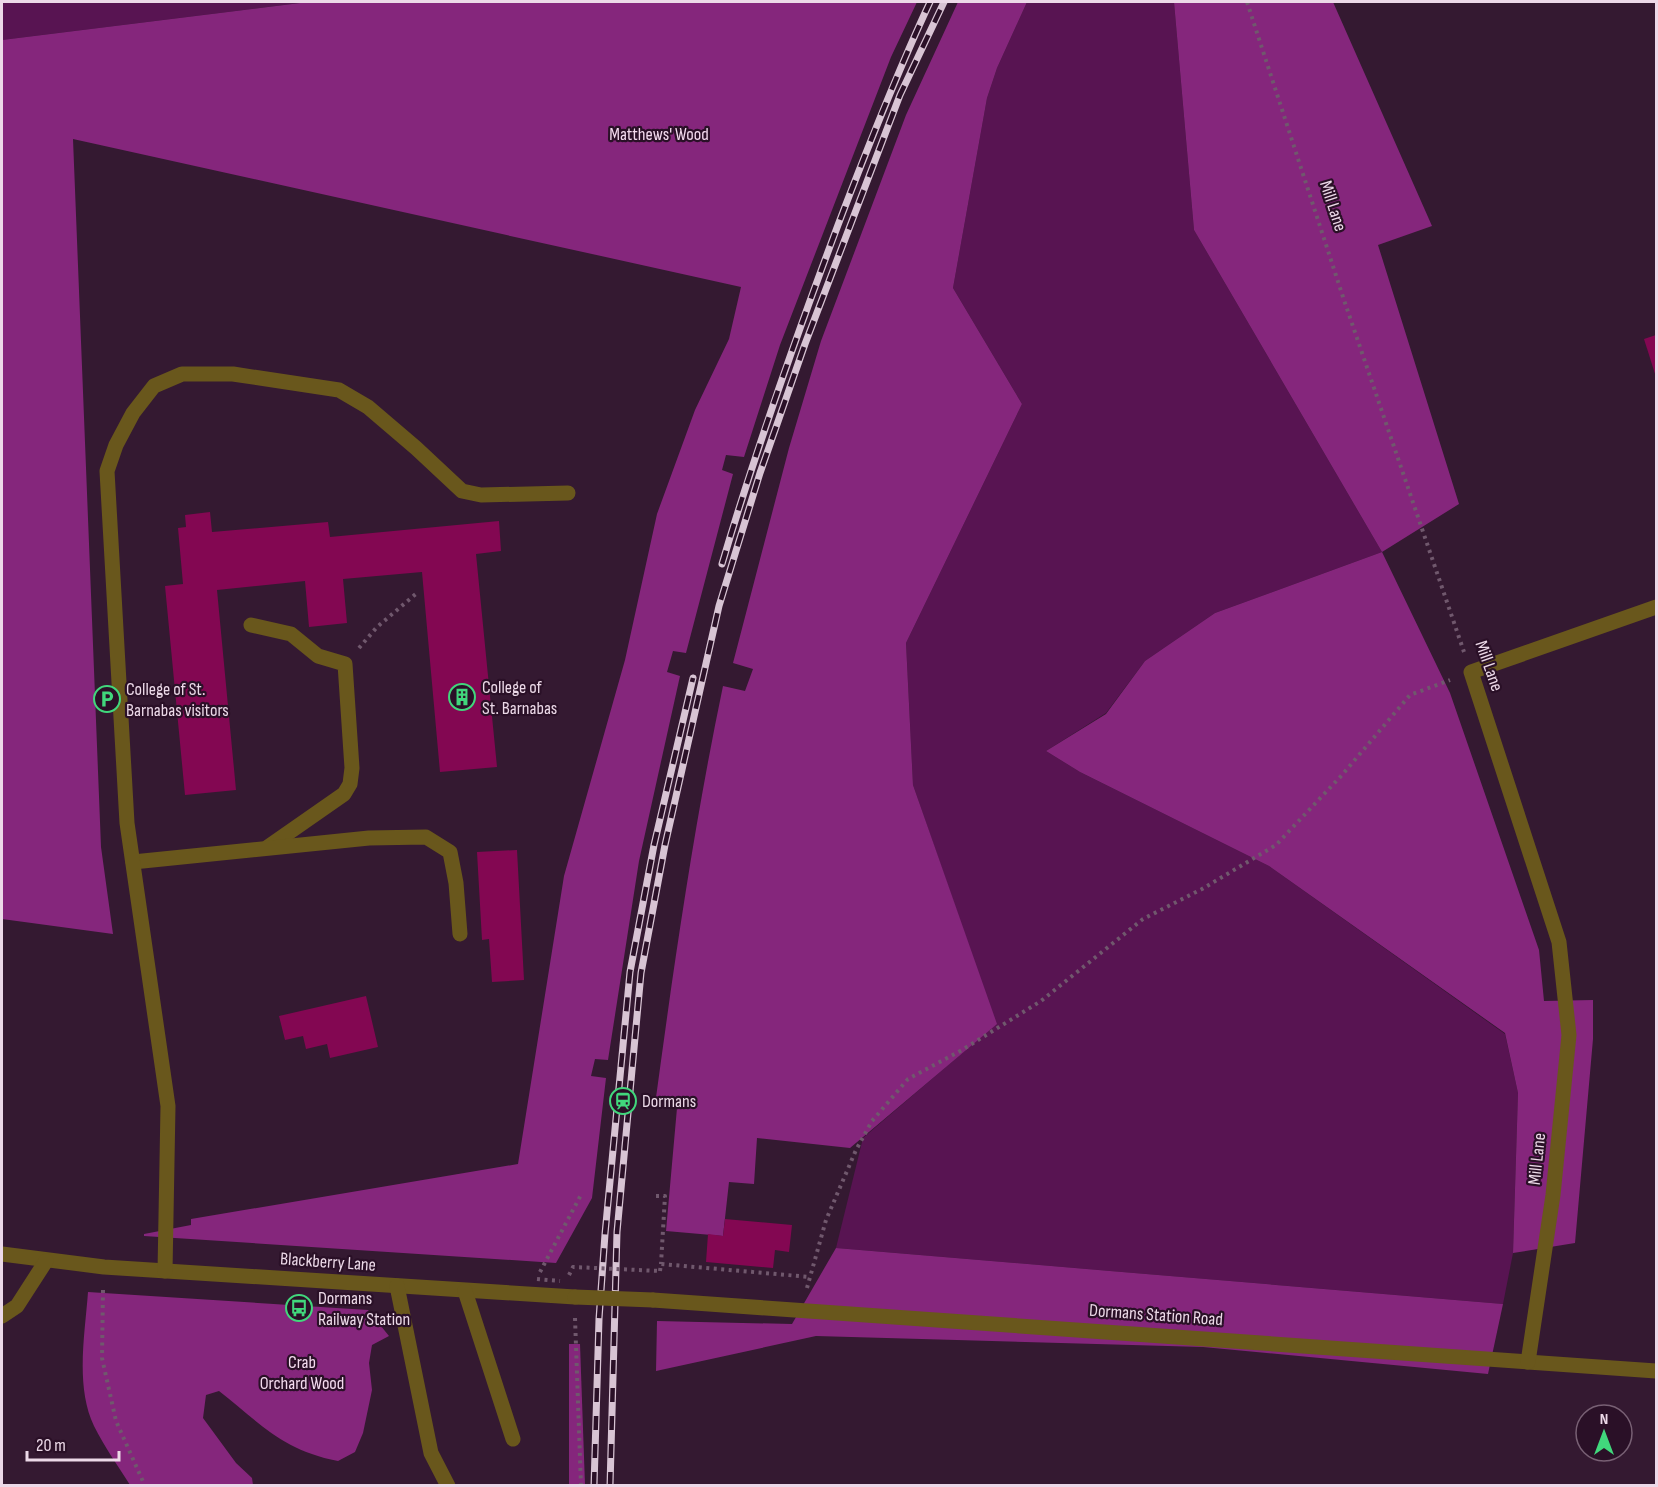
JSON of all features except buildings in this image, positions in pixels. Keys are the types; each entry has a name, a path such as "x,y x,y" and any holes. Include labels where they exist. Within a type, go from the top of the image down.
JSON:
{"street":[{"path":"165,1271 168,1106 128,823 107,471 116,445 129,421 154,386 182,374 233,374 339,390 368,406 417,447 462,491 481,495 568,492"},
{"path":"1471,672 1656,607"},
{"path":"251,625 291,634 318,656 345,664 352,768 350,784 344,794 268,847"},
{"name":"Mill Lane","path":"1471,672 1559,942 1569,1035 1553,1195 1528,1362"},
{"path":"133,862 369,838 426,837 450,852 456,883 460,934"},
{"name":"Blackberry Lane","path":"2,1254 104,1267 465,1292 653,1300"},
{"path":"2,1316 17,1306 46,1261"},
{"path":"397,1286 431,1453 448,1485"},
{"path":"465,1292 513,1439"},
{"name":"Dormans Station Road","path":"653,1300 1656,1371"}],"path":[{"name":"Mill Lane","path":"1247,2 1344,300 1471,672"},
{"path":"345,664 377,627 417,593"},
{"path":"661,1264 810,1277 826,1220 856,1150 873,1120 908,1078 962,1050 1041,1001 1143,919 1202,890 1276,845 1341,775 1410,695 1471,672"},
{"path":"537,1279 582,1193"},
{"path":"656,1196 665,1196 660,1271"},
{"path":"104,1267 102,1358 116,1421 146,1485"},
{"path":"574,1323 581,1485"}],"shaded area":[{"path":"2,2 308,2 2,40"},
{"path":"1027,2 1174,2 1194,230 1382,552 1215,613 1145,661 1106,713 1046,751 1080,772 1269,866 1505,1034 1518,1093 1513,1253 1503,1304 836,1248 863,1138 996,1024 913,785 906,643 1022,404 953,288 987,98 997,68"}],"green space":[{"name":"Matthews' Wood","path":"308,2 917,2 891,57 780,345 744,457 726,455 722,470 733,474 686,653 673,651 667,672 680,676 639,861 608,1060 595,1059 591,1076 606,1078 592,1198 556,1263 144,1236 144,1234 191,1225 191,1219 518,1164 564,876 625,660 657,514 695,410 729,339 741,287 73,139 101,847 113,934 2,919 2,40"},
{"path":"958,2 1027,2 997,68 987,98 953,288 1022,404 906,643 913,785 997,1024 850,1148 757,1138 754,1184 729,1182 723,1236 666,1231 677,1108 655,1105 685,895 723,686 745,691 753,669 733,663 789,448 821,341 906,115"},
{"path":"1174,2 1333,2 1432,226 1378,245 1459,504 1382,552 1194,230"},
{"path":"1382,552 1450,693 1539,950 1544,1001 1593,1000 1593,1039 1575,1243 1513,1253 1518,1093 1505,1033 1269,866 1080,772 1046,751 1106,714 1145,661 1215,613"},
{"path":"836,1248 1503,1304 1488,1374 1203,1347 816,1336 656,1371 657,1321 792,1324"},
{"name":"Crab Orchard Wood","path":"88,1292 368,1310 389,1336 372,1345 369,1363 372,1390 363,1433 355,1452 338,1461 302,1450 260,1425 219,1391 206,1395 203,1418 236,1463 252,1478 253,1485 130,1485 94,1426 88,1410 83,1360"},
{"path":"569,1344 580,1344 585,1485 569,1485"}],"railway":[{"path":"722,564 763,436 822,267 882,112 930,2"},
{"path":"610,1486 617,1232 641,973 665,845 719,606 760,473 805,344 900,95 944,2"},
{"path":"594,1486 599,1319 630,972 654,845 693,678"}],"place":[{"name":"College of St. Barnabas","path":"462,697"},
{"name":"College of St. Barnabas visitors","path":"107,699"},
{"name":"Dormans","path":"623,1101"},
{"name":"Dormans Railway Station","path":"299,1308"}]}
